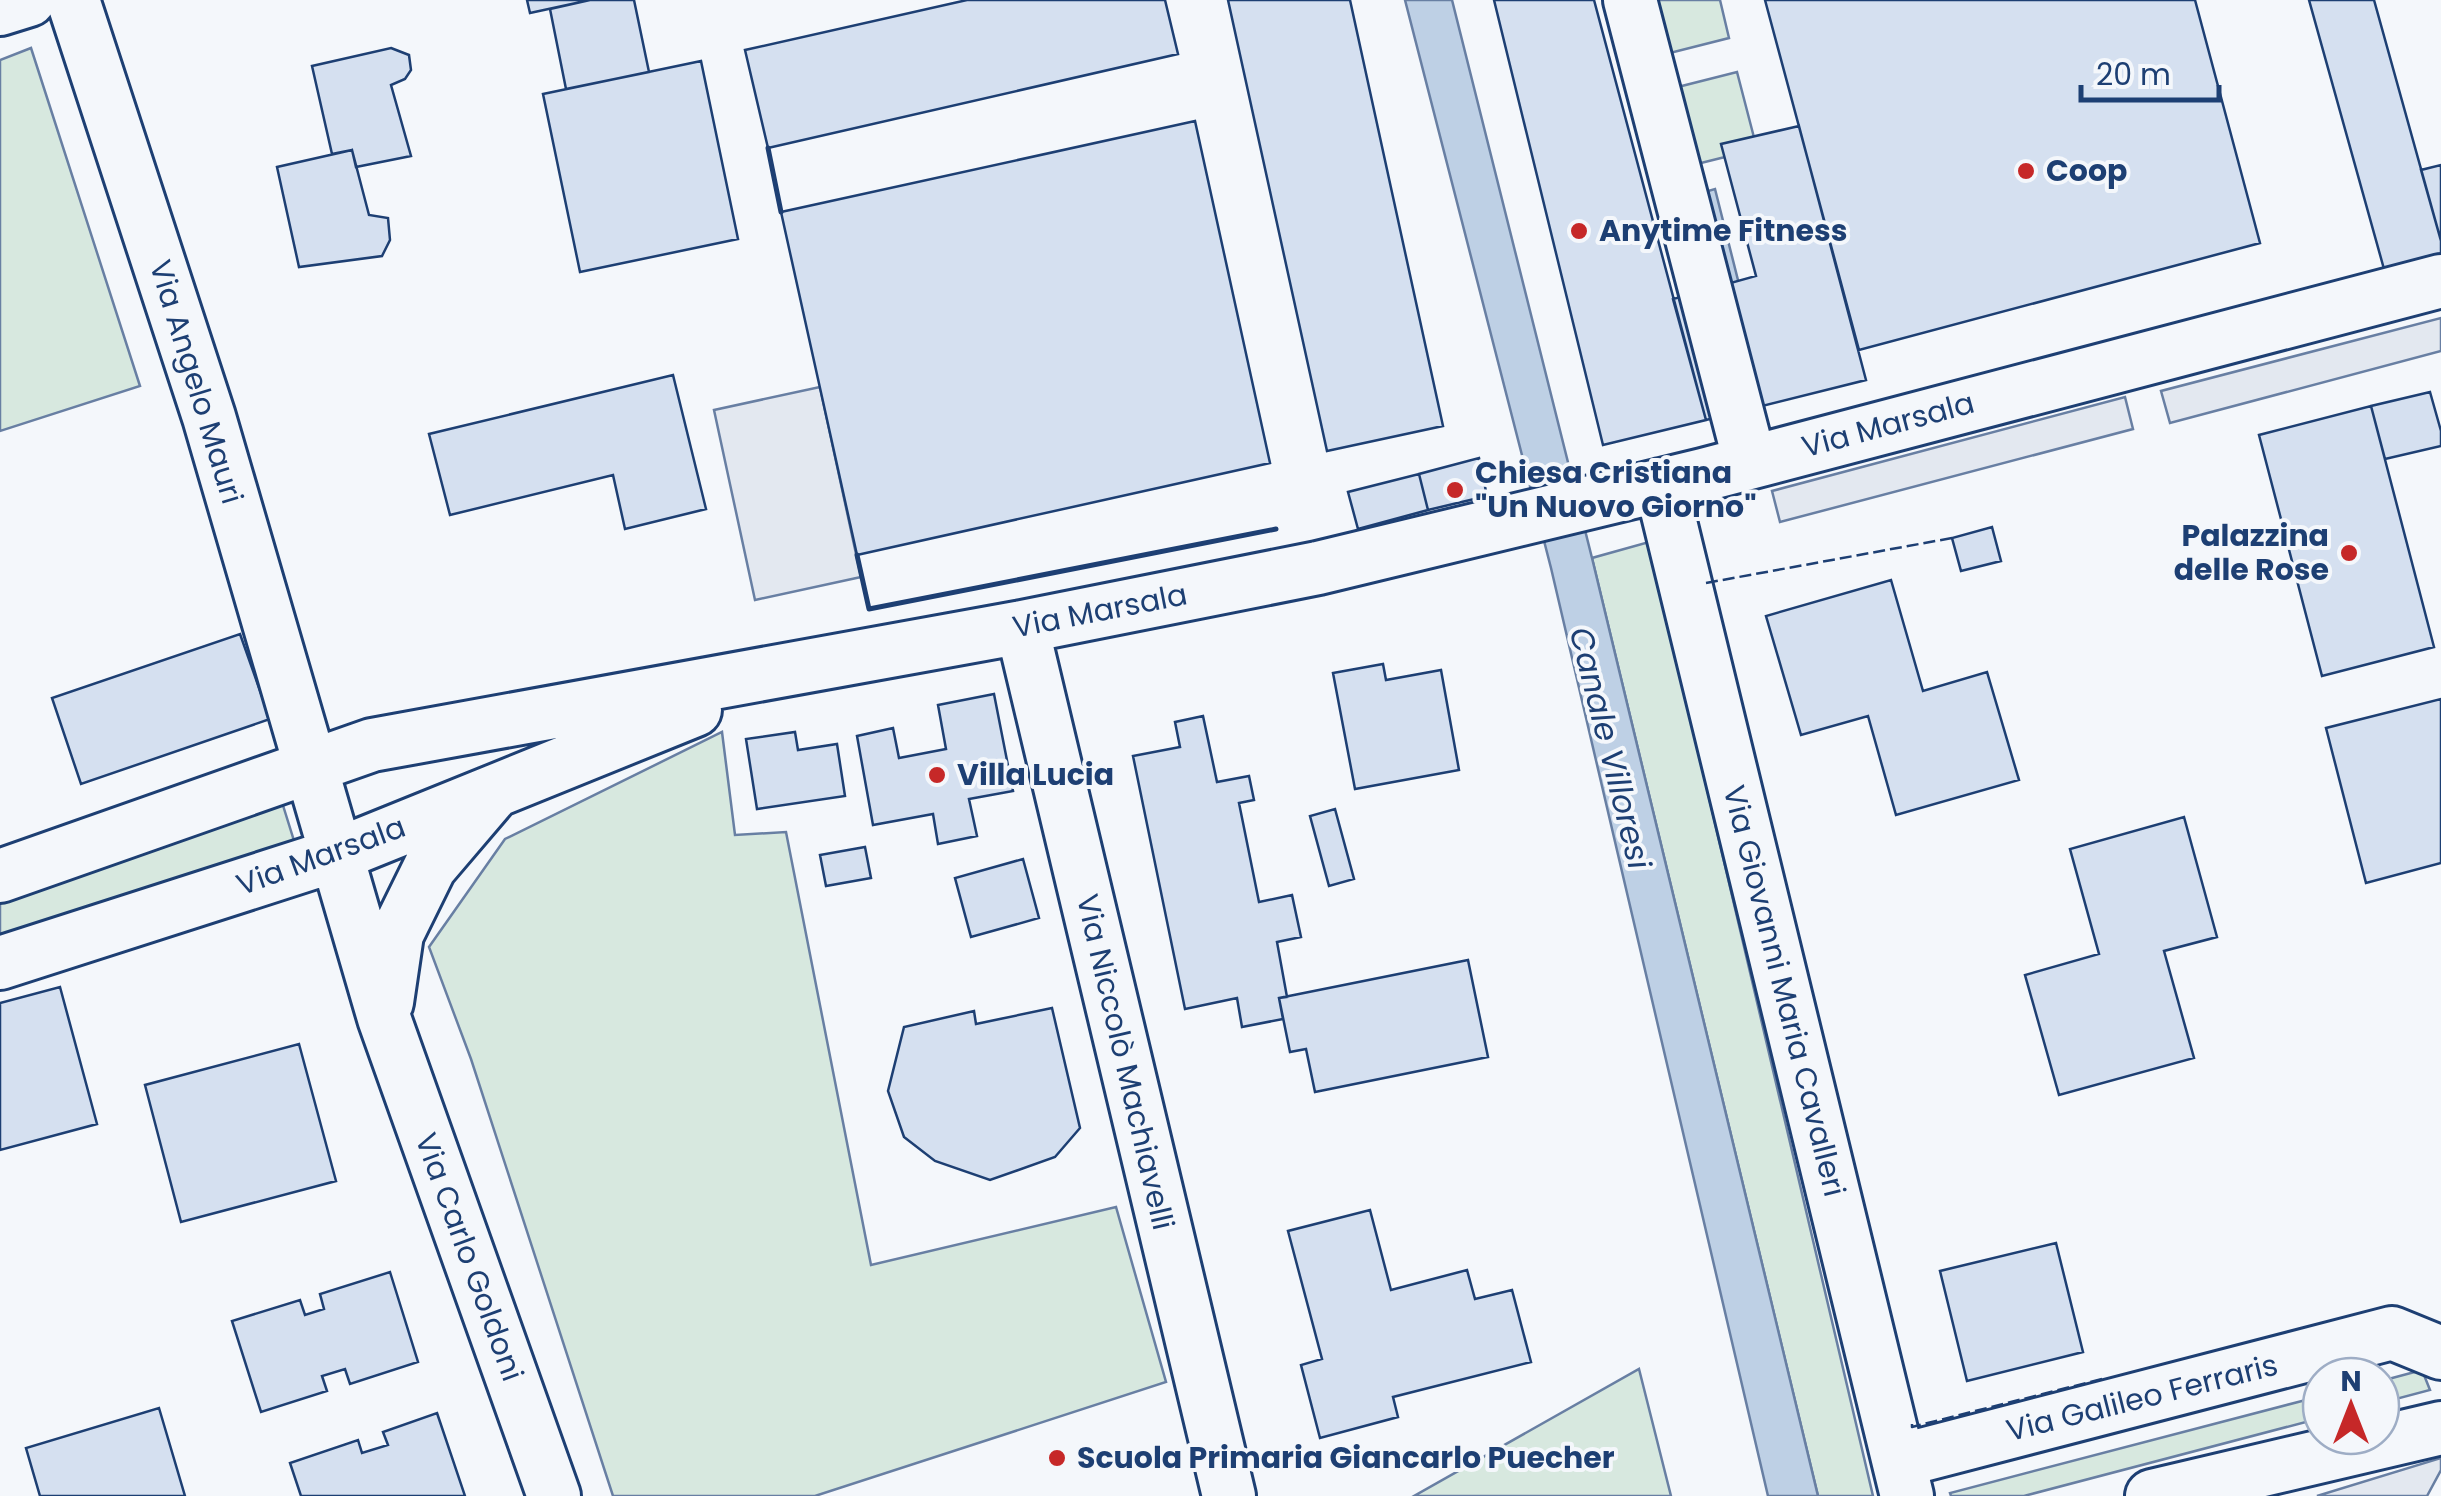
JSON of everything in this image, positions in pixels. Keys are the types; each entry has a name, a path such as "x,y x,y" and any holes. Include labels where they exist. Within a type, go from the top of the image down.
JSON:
{"street":[{"path":"0,9 30,0"},
{"name":"Via Angelo Mauri","path":"73,0 209,417 312,766"},
{"path":"1630,0 1750,462"},
{"name":"Via Marsala","path":"0,876 372,745 1022,627 1318,568 1661,485 2441,281"},
{"name":"Via Giovanni Maria Cavalleri","path":"1661,485 1903,1479"},
{"name":"Via Niccolò Machiavelli","path":"1022,627 1230,1496"},
{"name":"Via Marsala","path":"0,963 339,854 803,667"},
{"name":"Via Carlo Goldoni","path":"312,766 384,1018 554,1496"},
{"name":"Via Carlo Goldoni","path":"384,1018 397,934 430,867 497,788"},
{"name":"Via Galileo Ferraris","path":"1903,1479 2392,1333 2441,1353"},
{"path":"2152,1496 2441,1428"}],"shaded area":[{"path":"1648,0 1720,0 1729,38 1662,55"},
{"path":"31,48 140,386 0,431 0,60"},
{"path":"1737,72 1757,149 1689,166 1670,89"},
{"path":"2441,318 2441,351 2170,423 2161,391"},
{"path":"820,387 861,577 755,600 714,410"},
{"path":"2125,397 2133,429 1780,522 1772,491"},
{"path":"1649,542 1873,1496 1818,1496 1592,558"},
{"path":"722,732 735,835 786,832 871,1265 1116,1207 1166,1382 815,1496 613,1496 471,1059 429,947 505,839"},
{"path":"281,799 295,844 0,935 0,890"},
{"path":"1639,1369 1671,1496 1414,1496"},
{"path":"2422,1370 2430,1390 2401,1398 2401,1376"},
{"path":"2301,1401 2301,1423 2024,1496 1950,1493"},
{"path":"2441,1458 2441,1470 2427,1496 2317,1496"}],"water":[{"name":"Canale Villoresi","path":"1405,0 1452,0 1592,558 1818,1496 1768,1496 1551,568"},
{"path":"1715,189 1744,304 1723,310 1694,195"}],"building":[{"path":"527,0 590,0 530,13"},
{"path":"590,0 634,0 649,72 566,89 550,9"},
{"path":"967,0 1165,0 1178,54 768,148 745,50"},
{"path":"1228,0 1350,0 1443,426 1327,451"},
{"path":"1494,0 1594,0 1706,420 1603,445"},
{"name":"Coop","path":"1765,0 2195,0 2260,243 1859,350"},
{"path":"2309,0 2374,0 2441,241 2441,253 2384,269"},
{"path":"391,48 409,55 411,70 405,79 391,85 411,156 356,167 352,150 332,154 312,66"},
{"path":"701,61 738,239 580,272 543,94"},
{"path":"1195,121 1270,463 857,555 781,212"},
{"path":"1799,126 1866,380 1706,420 1673,299 1756,276 1721,144"},
{"path":"352,150 369,215 388,218 390,240 382,256 299,267 277,167"},
{"path":"2441,165 2441,241 2421,170"},
{"path":"673,375 706,509 625,529 613,475 450,515 429,434"},
{"path":"2430,392 2441,446 2385,459 2371,406"},
{"name":"Palazzina delle Rose","path":"2371,406 2434,647 2322,676 2259,435"},
{"path":"1479,458 1487,496 1428,510 1419,474"},
{"path":"1419,474 1428,510 1358,529 1348,492"},
{"path":"1992,527 2001,561 1961,571 1952,538"},
{"path":"1891,580 1923,691 1987,672 2019,780 1896,815 1868,716 1801,735 1766,616"},
{"path":"240,634 270,719 81,784 52,698"},
{"path":"1383,664 1386,680 1441,670 1459,770 1355,789 1333,673"},
{"name":"Villa Lucia","path":"994,694 1013,791 969,799 977,836 938,844 933,814 873,825 857,736 893,728 899,758 946,749 938,705"},
{"path":"2441,699 2441,863 2366,883 2326,728"},
{"path":"1203,716 1217,782 1249,776 1254,800 1239,803 1259,902 1292,895 1301,937 1277,942 1287,997 1279,998 1283,1019 1242,1027 1237,998 1185,1009 1133,756 1180,747 1175,722"},
{"path":"795,732 798,750 837,744 845,796 757,809 746,739"},
{"path":"1335,809 1354,879 1329,886 1310,816"},
{"path":"2184,817 2217,937 2164,951 2194,1058 2059,1095 2025,975 2099,954 2070,849"},
{"path":"865,847 871,878 826,886 820,855"},
{"path":"1023,859 1039,918 971,937 955,878"},
{"path":"1468,960 1488,1057 1315,1092 1306,1049 1290,1052 1279,998"},
{"path":"60,987 97,1124 0,1150 0,1003"},
{"path":"1052,1008 1080,1128 1055,1157 990,1180 935,1161 904,1137 888,1091 904,1027 974,1011 976,1024"},
{"path":"299,1044 336,1181 181,1222 145,1085"},
{"path":"1370,1210 1391,1290 1467,1270 1475,1299 1512,1290 1531,1362 1393,1397 1398,1417 1320,1438 1301,1365 1322,1359 1288,1231"},
{"path":"2056,1243 2083,1352 1967,1381 1940,1271"},
{"path":"390,1272 418,1362 350,1384 345,1369 322,1376 327,1391 261,1412 232,1321 300,1300 305,1315 324,1309 320,1294"},
{"path":"159,1408 185,1496 40,1496 26,1448"},
{"path":"437,1413 465,1496 301,1496 290,1463 358,1440 362,1453 388,1445 383,1432"}],"fence":[{"path":"1706,583 1952,538"},
{"path":"1912,1424 2106,1378"}],"wall":[{"path":"768,148 781,212"},
{"path":"857,555 869,609 1276,529"}],"place":[{"name":"Coop","path":"2026,171"},
{"name":"Anytime Fitness","path":"1579,231"},
{"name":"Chiesa Cristiana \"Un Nuovo Giorno\"","path":"1455,490"},
{"name":"Palazzina delle Rose","path":"2349,553"},
{"name":"Villa Lucia","path":"937,775"},
{"name":"Scuola Primaria Giancarlo Puecher","path":"1057,1458"}]}
